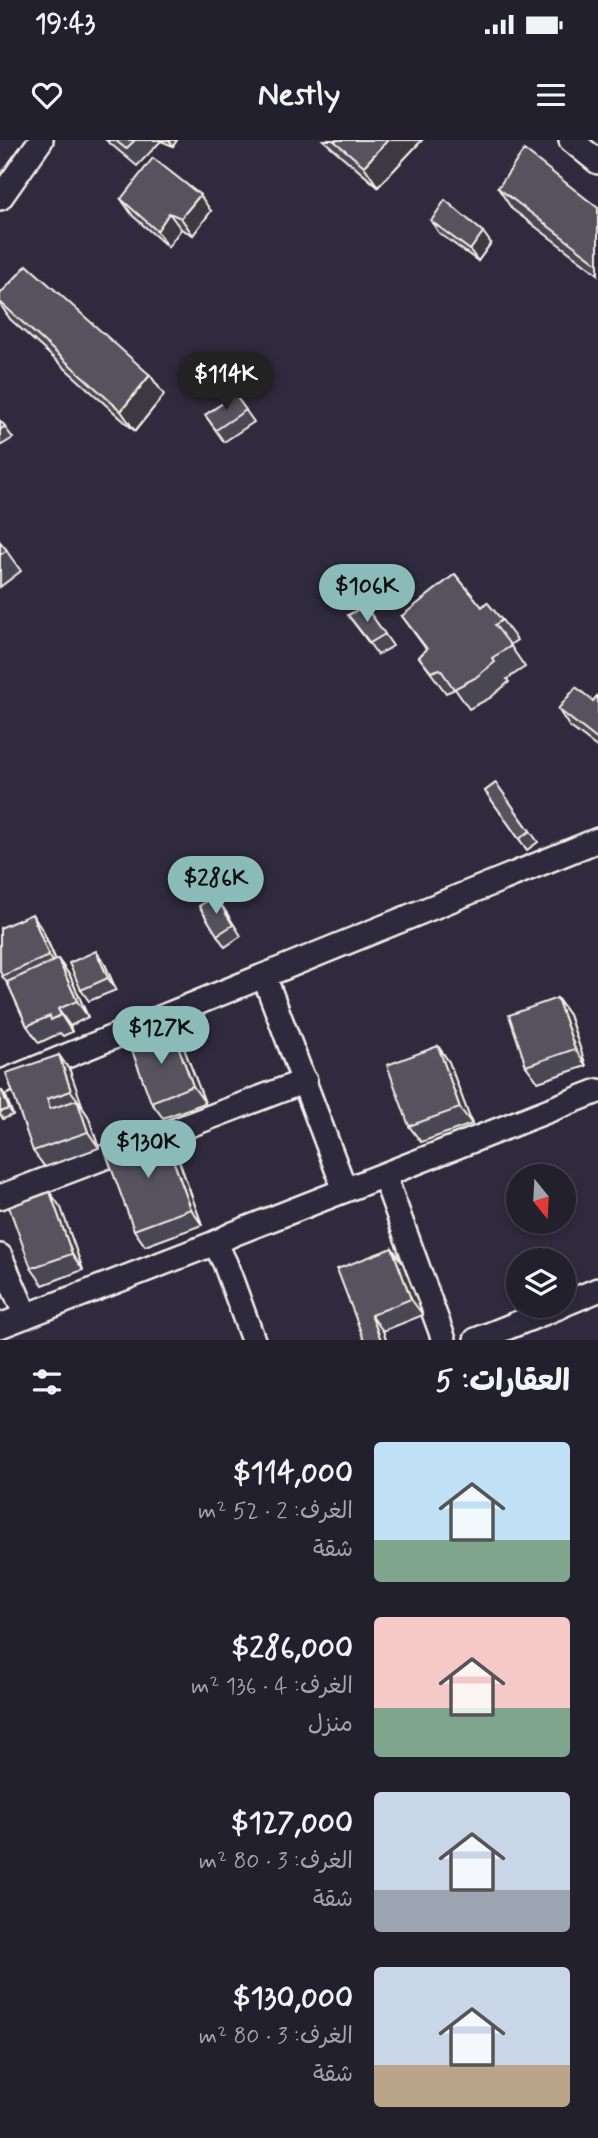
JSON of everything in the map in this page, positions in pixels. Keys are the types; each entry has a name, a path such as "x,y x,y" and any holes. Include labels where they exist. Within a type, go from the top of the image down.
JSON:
{"street":[{"path":"0,198 41,140"},
{"path":"571,140 598,162"},
{"path":"0,1083 598,840"},
{"path":"264,975 345,1190"},
{"path":"0,1197 304,1081"},
{"path":"0,1325 598,1091"},
{"path":"384,1175 444,1340"},
{"path":"215,1243 253,1340"},
{"path":"0,1256 26,1316"},
{"path":"576,1299 598,1290"},
{"path":"477,1340 530,1318"}],"building":[{"path":"115,140 135,140 126,149"},
{"path":"333,140 388,140 364,166"},
{"path":"524,150 598,208 598,264 498,188"},
{"path":"153,158 200,195 181,218 169,213 157,231 121,199"},
{"path":"445,200 483,232 470,250 431,221"},
{"path":"27,265 150,375 121,411 0,302 0,294"},
{"path":"235,395 246,410 216,430 205,415"},
{"path":"0,542 7,550 0,555"},
{"path":"455,574 482,607 487,602 502,620 495,625 511,646 492,658 495,662 475,678 454,689 440,669 431,672 419,657 427,649 402,616"},
{"path":"365,606 385,634 370,643 348,615"},
{"path":"576,687 593,701 598,695 598,740 558,709"},
{"path":"496,783 530,831 519,839 485,791"},
{"path":"215,896 233,925 217,935 199,906"},
{"path":"32,914 49,956 2,976 0,928"},
{"path":"96,951 108,978 81,990 69,963"},
{"path":"58,959 77,1001 58,1009 61,1015 51,1020 50,1016 27,1026 7,982"},
{"path":"557,998 575,1049 526,1066 509,1015"},
{"path":"172,1030 193,1086 151,1102 130,1045"},
{"path":"438,1046 460,1108 409,1126 387,1065"},
{"path":"59,1055 71,1091 47,1099 50,1109 77,1100 88,1132 33,1151 6,1073"},
{"path":"2,1091 9,1109 0,1112 0,1092"},
{"path":"162,1130 191,1209 134,1230 105,1151"},
{"path":"50,1192 72,1254 31,1268 9,1207"},
{"path":"392,1248 411,1299 371,1315 381,1340 364,1340 337,1269"}]}
